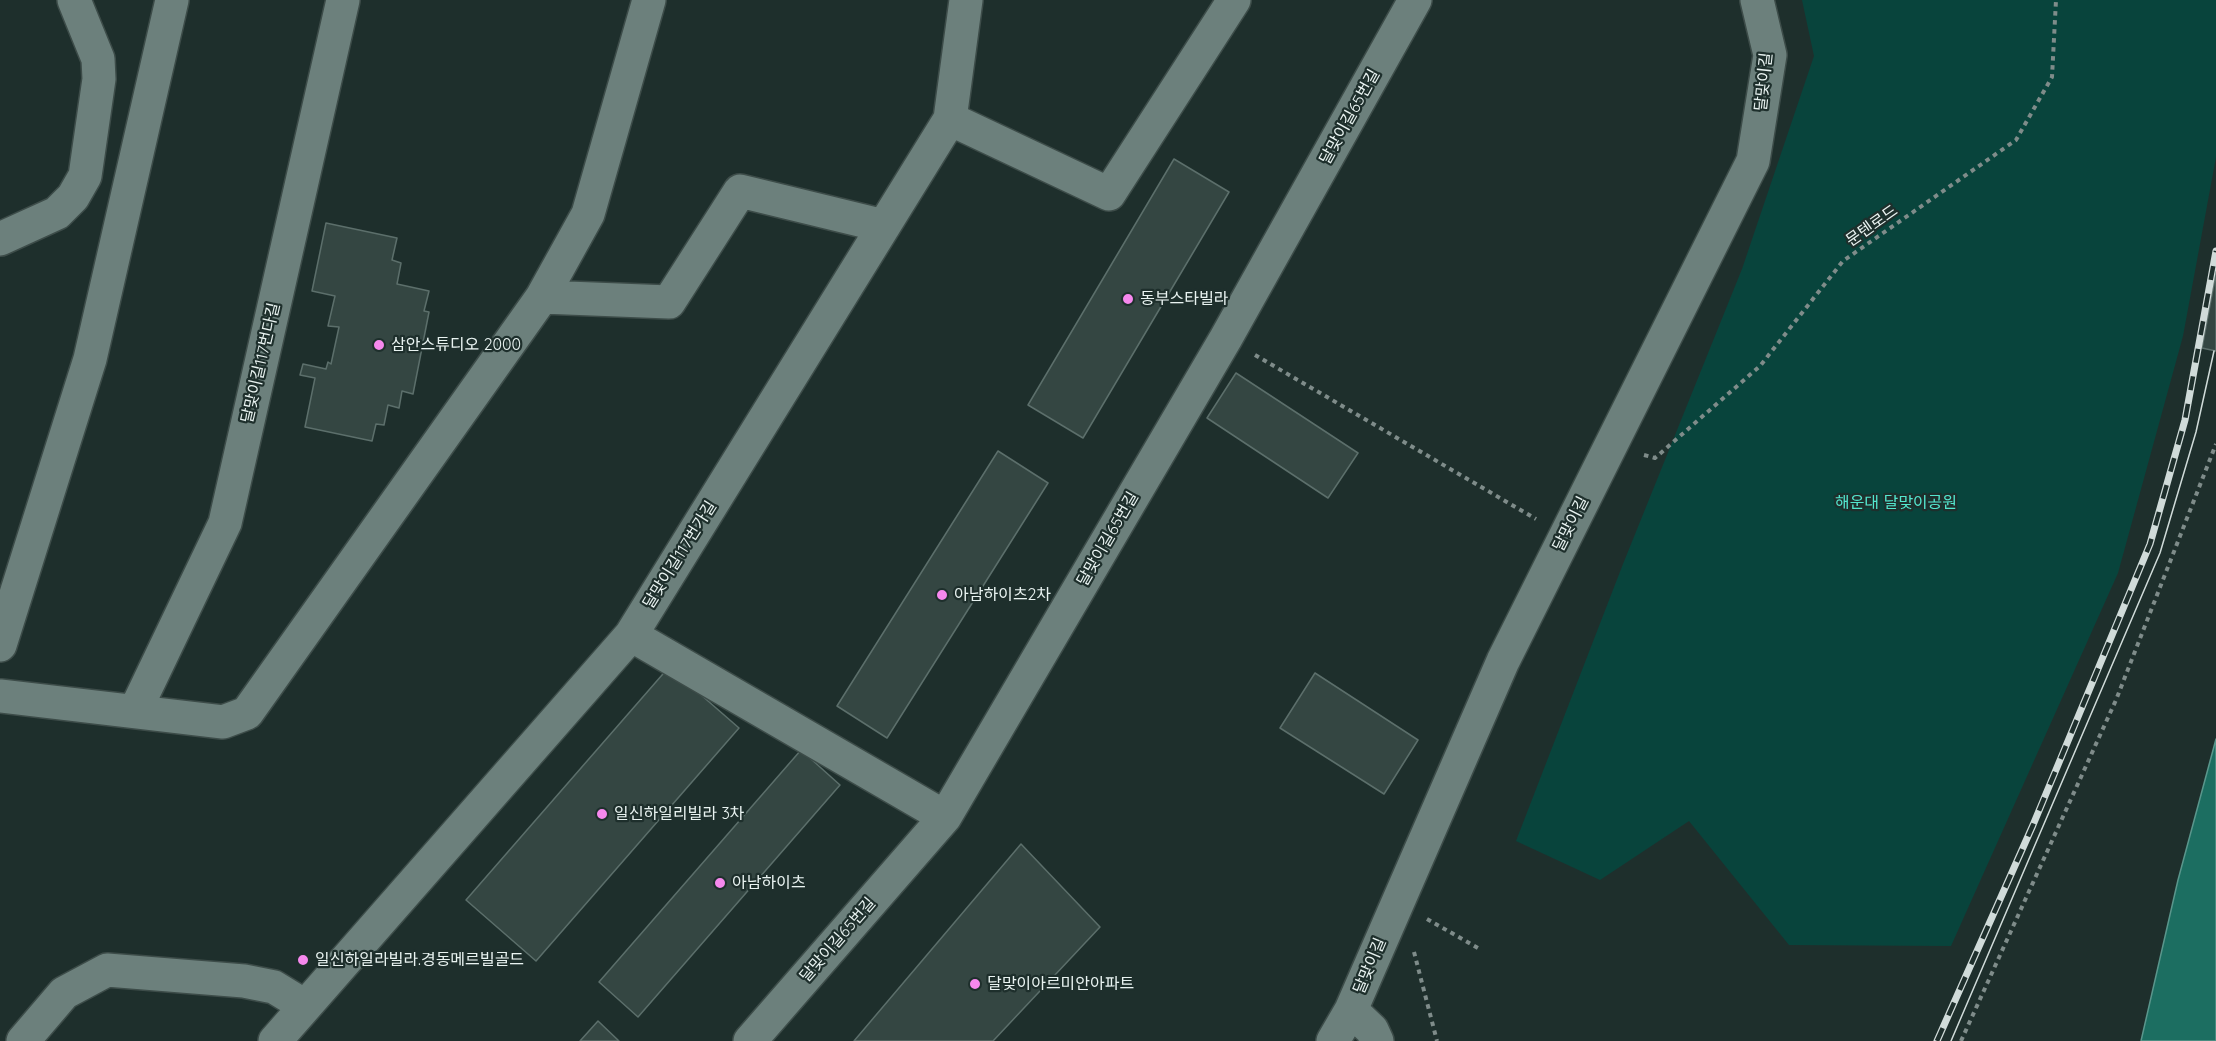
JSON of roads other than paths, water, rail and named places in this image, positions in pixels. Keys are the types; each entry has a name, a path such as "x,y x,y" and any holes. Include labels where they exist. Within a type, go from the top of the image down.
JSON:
{"street":[{"path":"0,239 57,213 73,196 85,176 99,69 98,59 74,0"},
{"path":"0,645 90,359 172,0"},
{"name":"달맞이길117번다길","path":"135,711 225,523 343,0"},
{"path":"0,696 223,722 247,713 542,297 588,214 649,0"},
{"name":"달맞이길117번가길","path":"275,1041 631,636 950,119 966,0"},
{"path":"950,119 1109,194 1234,0"},
{"name":"달맞이길65번길","path":"750,1041 945,817 1226,338 1415,0"},
{"name":"달맞이길","path":"1333,1041 1351,1010 1503,661 1753,161 1770,55 1757,0"},
{"path":"542,297 669,302 740,191 884,226"},
{"path":"631,636 945,817"},
{"path":"23,1041 64,993 107,970 244,981 274,987 305,1006"},
{"path":"1351,1010 1372,1030 1377,1041"}],"tram line":[{"path":"1951,1041 2160,553 2196,432 2214,351"}],"railway":[{"path":"1937,1041 2033,825 2150,544 2185,420 2216,251"}],"place":[{"name":"동부스타빌라","path":"1128,299"},
{"name":"삼안스튜디오 2000","path":"379,345"},
{"name":"아남하이츠2차","path":"942,595"},
{"name":"일신하일리빌라 3차","path":"602,814"},
{"name":"아남하이츠","path":"720,883"},
{"name":"일신하일라빌라.경동메르빌골드","path":"303,960"},
{"name":"달맞이아르미안아파트","path":"975,984"}],"park label":[{"name":"해운대 달맞이공원","path":"1896,503"}]}
